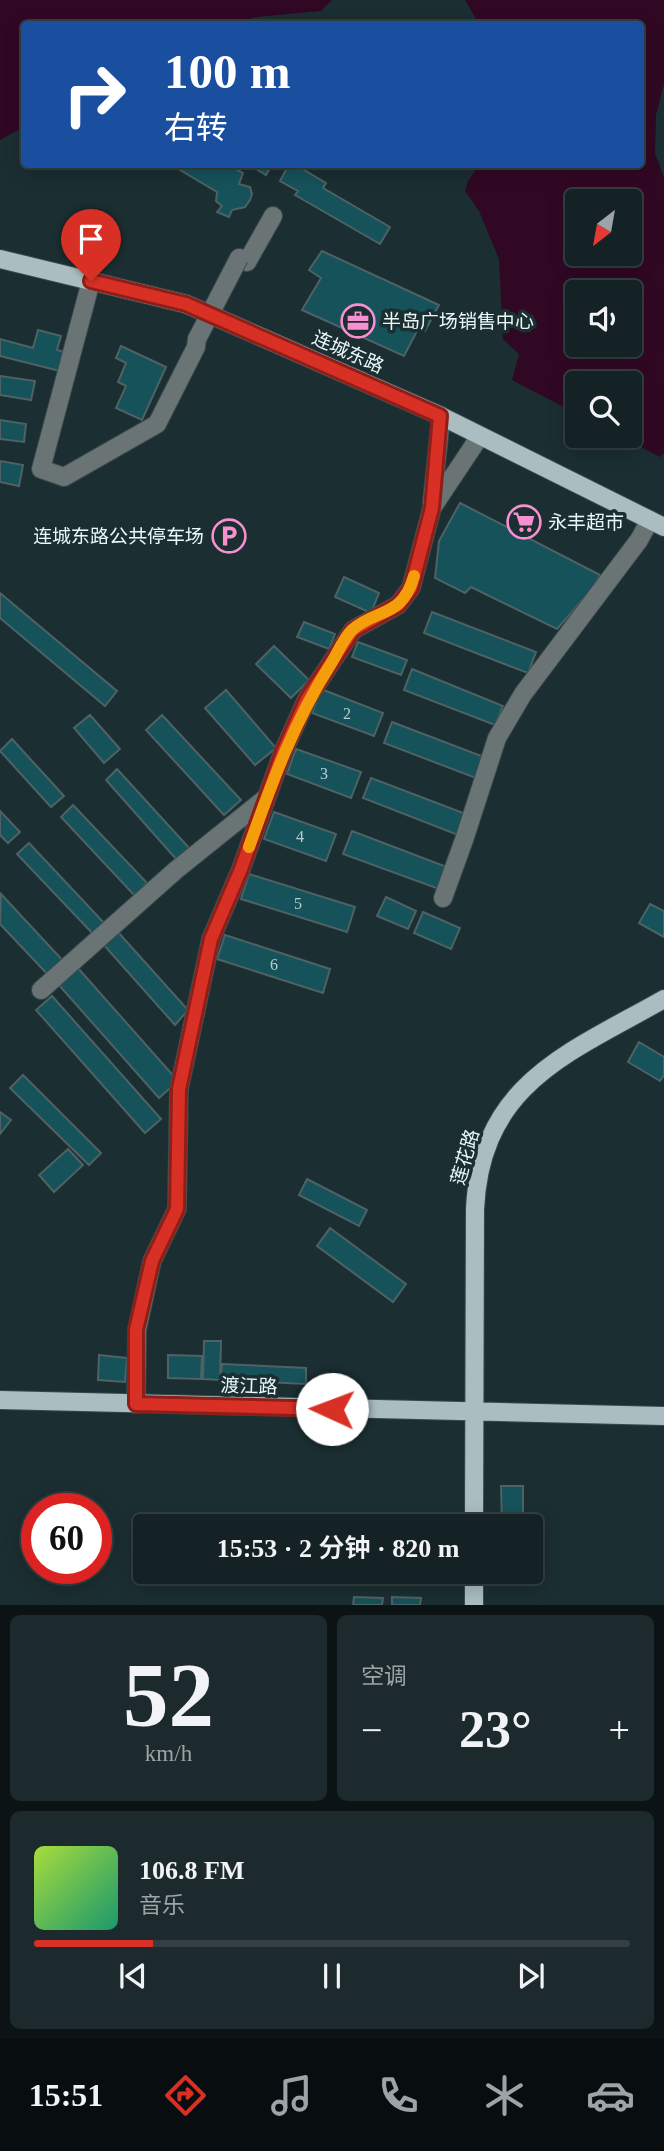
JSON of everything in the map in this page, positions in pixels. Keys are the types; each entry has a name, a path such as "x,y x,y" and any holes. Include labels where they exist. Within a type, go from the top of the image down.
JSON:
{"main road":[{"name":"连城东路","path":"0,259 186,304 440,416 657,524"},
{"name":"莲花路","path":"474,1514 475,1201 478,1175 488,1142 515,1097 541,1071 664,999"},
{"name":"渡江路","path":"0,1400 664,1416"},
{"path":"474,1584 474,1605"}],"lane":[{"path":"91,281 41,469 65,477 157,424 239,258 247,262 273,216"},
{"path":"136,1404 136,1330 152,1261 177,1209 179,1089 211,939 307,699 353,630 398,605 411,588 432,508 440,416"},
{"path":"432,508 480,436"},
{"path":"443,898 497,738 523,694 639,540 657,524"},
{"path":"41,990 176,870 267,797"}],"shaded area":[{"path":"0,0 332,0 321,11 256,17 244,21 21,21 21,129 0,140"},
{"path":"465,0 664,0 664,84 656,115 655,153 664,178 664,453 660,457 642,448 642,371 565,371 565,408 512,380 519,354 503,339 499,259 479,211 465,191 477,168 644,168 644,21 477,21"}],"building":[{"path":"177,168 234,168 243,173 239,184 250,187 252,194 245,207 232,210 229,217 217,212 222,206 216,201 217,192"},
{"path":"255,168 270,168 266,175"},
{"path":"287,168 301,168 326,183 323,188 390,227 380,244 295,195 298,191 280,181"},
{"path":"322,251 439,305 425,331 419,327 404,356 302,310 321,278 309,270"},
{"path":"38,330 61,336 57,350 65,352 60,371 0,356 0,339 33,348"},
{"path":"121,346 166,367 142,420 116,408 126,386 118,382 126,363 116,358"},
{"path":"0,376 35,381 31,400 0,395"},
{"path":"0,420 26,424 24,442 0,439"},
{"path":"0,461 23,465 19,486 0,482"},
{"path":"460,503 600,575 592,589 557,629 471,587 465,593 435,578 439,541"},
{"path":"344,577 379,593 371,613 335,597"},
{"path":"0,593 117,691 105,706 0,618"},
{"path":"432,612 536,652 528,673 424,633"},
{"path":"304,622 335,634 329,649 297,637"},
{"path":"358,642 407,660 401,675 352,657"},
{"path":"274,646 309,680 291,698 256,664"},
{"path":"412,669 503,706 495,725 404,690"},
{"path":"321,689 383,713 374,736 312,713"},
{"path":"226,690 276,748 255,765 205,708"},
{"path":"90,715 120,749 104,763 74,728"},
{"path":"162,715 241,800 224,815 146,730"},
{"path":"392,722 484,757 476,778 384,743"},
{"path":"12,739 64,796 51,807 0,751"},
{"path":"296,749 361,772 351,798 287,774"},
{"path":"117,769 190,849 177,860 106,780"},
{"path":"371,778 466,814 458,835 363,798"},
{"path":"73,805 147,883 135,896 61,817"},
{"path":"0,811 20,832 8,843 0,835"},
{"path":"274,812 336,834 326,861 264,839"},
{"path":"352,831 447,867 439,889 343,854"},
{"path":"29,843 106,925 95,936 17,854"},
{"path":"249,874 355,907 347,932 241,899"},
{"path":"1,894 66,964 51,978 0,924"},
{"path":"386,897 416,911 408,929 377,916"},
{"path":"650,904 664,911 664,937 639,923"},
{"path":"423,912 460,928 451,949 414,933"},
{"path":"117,931 188,1010 175,1025 103,944"},
{"path":"225,935 330,969 323,993 217,959"},
{"path":"77,967 178,1081 159,1098 58,984"},
{"path":"52,996 161,1119 145,1133 36,1010"},
{"path":"639,1042 664,1057 664,1075 660,1081 628,1062"},
{"path":"23,1075 101,1153 89,1165 10,1088"},
{"path":"0,1112 11,1120 0,1134"},
{"path":"68,1149 83,1165 54,1192 39,1175"},
{"path":"307,1179 367,1210 359,1226 299,1195"},
{"path":"330,1228 406,1284 393,1302 317,1246"},
{"path":"204,1341 221,1341 220,1380 203,1379"},
{"path":"99,1355 127,1358 125,1382 98,1380"},
{"path":"168,1355 202,1356 201,1379 168,1378"},
{"path":"222,1364 306,1368 306,1384 221,1380"},
{"path":"501,1486 523,1486 523,1514 502,1514"},
{"path":"354,1597 383,1598 382,1605 353,1605"},
{"path":"392,1597 421,1598 420,1605 392,1605"}],"slow traffic":[{"path":"249,847 283,752 307,699 353,630 398,605 411,588 414,576"}],"place":[{"name":"半岛广场销售中心","path":"358,321"},
{"name":"永丰超市","path":"524,522"},
{"name":"连城东路公共停车场","path":"229,536"}],"route":[{"path":"91,281 186,304 440,416 432,508 411,588 398,605 353,630 307,699 283,752 241,869 211,939 179,1089 177,1209 152,1261 136,1330 136,1404 332,1409"}]}
